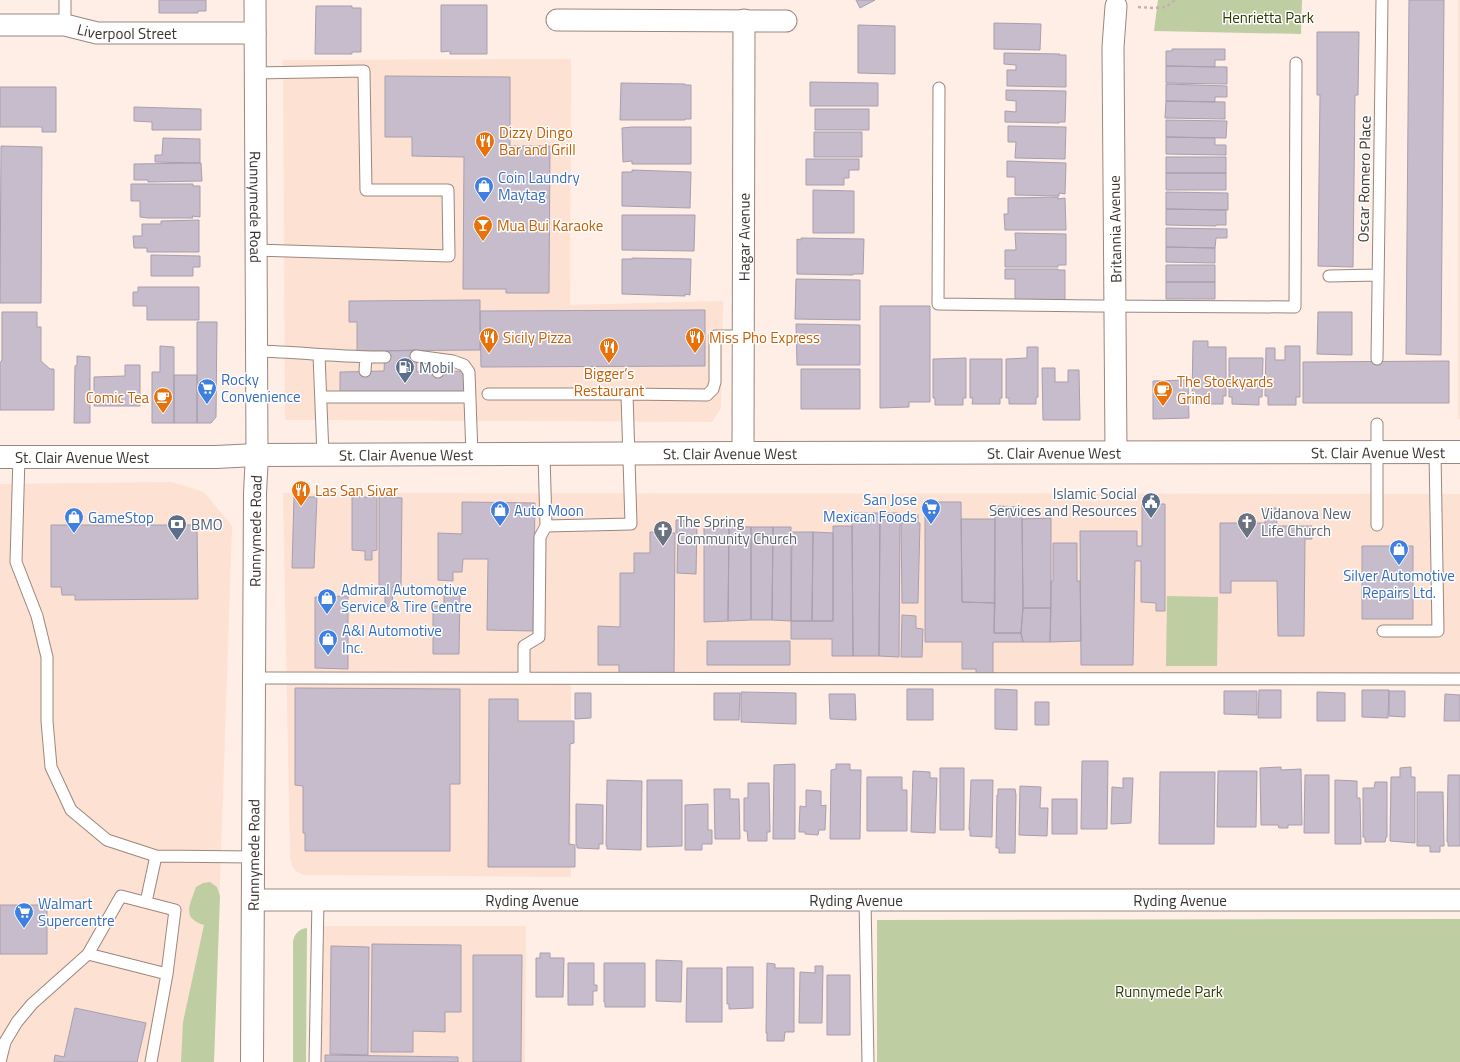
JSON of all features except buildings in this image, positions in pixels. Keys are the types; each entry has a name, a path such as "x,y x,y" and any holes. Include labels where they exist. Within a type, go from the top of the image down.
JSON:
{"main road":[{"name":"St. Clair Avenue West","path":"9,457 743,453 1460,452"},
{"name":"Runnymede Road","path":"252,1062 255,493 257,455"}],"street":[{"name":"Runnymede Road","path":"255,0 257,455"},
{"name":"Britannia Avenue","path":"1116,6 1113,47 1116,452"},
{"path":"557,20 786,21"},
{"name":"Hagar Avenue","path":"743,453 744,20"},
{"name":"Liverpool Street","path":"0,25 65,25 97,33 255,33"},
{"name":"Ryding Avenue","path":"253,900 1460,900"}],"lane":[{"path":"65,0 65,25"},
{"name":"Oscar Romero Place","path":"1377,359 1382,0"},
{"path":"939,88 938,304 1295,307 1296,63"},
{"path":"255,73 364,71 366,190 448,190 450,256 255,250"},
{"path":"1329,276 1378,275"},
{"path":"488,394 707,395 713,389 715,382 715,336 744,336"},
{"path":"256,351 385,357"},
{"path":"319,355 323,456"},
{"path":"416,356 453,361 464,365 469,372 472,455"},
{"path":"365,371 366,357"},
{"path":"437,359 438,372"},
{"path":"546,526 631,524 627,394"},
{"path":"321,397 365,395 439,395 470,397"},
{"path":"1377,424 1377,525"},
{"path":"1383,631 1438,631 1435,452"},
{"path":"524,678 524,646 539,637 540,537 546,526 544,454"},
{"path":"9,457 16,562 37,616 47,657 47,721 51,767 70,810 107,840 156,856 253,857"},
{"path":"254,678 1460,679"},
{"path":"146,902 156,856"},
{"path":"0,1062 5,1042 17,1022 32,1004 88,954 120,896 175,910 167,974 151,1062"},
{"path":"315,1062 318,900"},
{"path":"865,900 868,1062"},
{"path":"88,954 167,974"}],"path":[{"path":"1116,6 1154,8 1166,7 1175,0"}],"shaded area":[{"path":"1458,0 1460,0 1460,419 1458,419"},
{"path":"571,59 570,305 723,301 721,408 712,422 285,420 283,60"},
{"path":"172,482 204,492 232,526 214,1062 0,1062 0,484"},
{"path":"283,493 1460,494 1460,680 571,680 571,877 303,875 296,871 292,866 290,857"},
{"path":"323,926 526,926 525,1062 321,1062"}],"green space":[{"name":"Henrietta Park","path":"1158,0 1302,0 1301,34 1154,31"},
{"path":"1167,596 1218,597 1217,666 1166,666"},
{"path":"210,882 217,887 220,896 214,1062 181,1062 183,1022 204,925 192,919 189,910 196,887 203,883"},
{"name":"Runnymede Park","path":"1460,919 1460,1062 877,1062 877,920"},
{"path":"307,928 306,1062 293,1062 293,941 298,932"}],"place":[{"name":"Dizzy Dingo Bar and Grill","path":"485,158"},
{"name":"Coin Laundry Maytag","path":"484,203"},
{"name":"Mua Bui Karaoke","path":"483,242"},
{"name":"Sicily Pizza","path":"489,354"},
{"name":"Miss Pho Express","path":"695,354"},
{"name":"Bigger’s Restaurant","path":"609,364"},
{"name":"Mobil","path":"405,384"},
{"name":"Rocky Convenience","path":"207,405"},
{"name":"The Stockyards Grind","path":"1163,407"},
{"name":"Comic Tea","path":"163,414"},
{"name":"Las San Sivar","path":"301,507"},
{"name":"Islamic Social Services and Resources","path":"1151,519"},
{"name":"San Jose Mexican Foods","path":"931,525"},
{"name":"Auto Moon","path":"500,527"},
{"name":"GameStop","path":"74,534"},
{"name":"Vidanova New Life Church","path":"1247,539"},
{"name":"BMO","path":"177,541"},
{"name":"The Spring Community Church","path":"663,547"},
{"name":"Silver Automotive Repairs Ltd.","path":"1399,566"},
{"name":"Admiral Automotive Service & Tire Centre","path":"327,615"},
{"name":"A&I Automotive Inc.","path":"328,656"},
{"name":"Walmart Supercentre","path":"24,929"}]}
